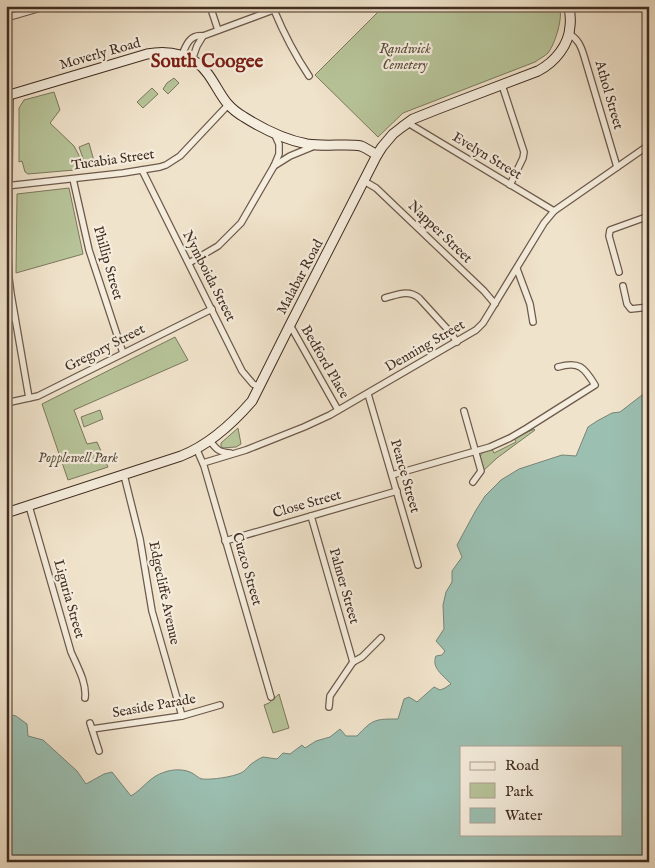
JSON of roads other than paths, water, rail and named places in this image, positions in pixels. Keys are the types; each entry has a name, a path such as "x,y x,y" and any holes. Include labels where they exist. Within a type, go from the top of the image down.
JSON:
{"main road":[{"name":"Malabar Road","path":"6,513 197,450 245,410 252,401 382,147 393,134 408,123 548,65 560,52 569,34 571,20 569,6"},
{"name":"Moverly Road","path":"8,96 147,54 164,52 182,55 192,60 205,70 228,105 242,116 272,131 296,141 318,145 360,146 377,156"}],"street":[{"path":"6,18 47,6"},
{"path":"210,6 218,30"},
{"path":"182,55 186,44 197,35 203,36 284,6"},
{"path":"274,10 284,34 309,76"},
{"name":"Athol Street","path":"569,34 578,41 584,56 616,167"},
{"path":"192,60 203,36"},
{"path":"502,85 524,152 510,185"},
{"path":"8,96 8,278 30,398"},
{"name":"Tucabia Street","path":"8,186 142,170 166,165 180,156 228,105"},
{"name":"Evelyn Street","path":"408,123 554,211"},
{"path":"188,263 218,246 241,223 279,154 279,144 272,131"},
{"path":"274,166 298,152 318,145"},
{"name":"Denning Street","path":"203,463 246,450 304,427 368,394 476,330 483,323 544,223 554,211 649,145"},
{"name":"Nymboida Street","path":"142,170 242,371 253,384 259,387"},
{"name":"Phillip Street","path":"73,179 89,250 123,353"},
{"name":"Napper Street","path":"364,181 376,188 484,291 495,304"},
{"path":"619,272 609,236 610,230 649,216"},
{"path":"517,269 530,304 534,322"},
{"path":"623,286 627,304 631,309 649,307"},
{"path":"385,298 405,293 414,294 457,342"},
{"name":"Gregory Street","path":"6,403 38,396 212,309"},
{"path":"6,320 15,318"},
{"name":"Bedford Place","path":"290,325 338,410"},
{"path":"392,475 490,447 510,438 544,418 595,385 586,370 569,364 558,367"},
{"name":"Pearce Street","path":"368,394 418,566"},
{"path":"464,411 481,471 473,482"},
{"path":"210,441 219,451 235,453"},
{"name":"Cuzco Street","path":"197,450 203,463 271,697"},
{"name":"Edgecliffe Avenue","path":"124,475 140,540 152,611 182,716"},
{"name":"Close Street","path":"225,541 397,491"},
{"name":"Liguria Street","path":"29,506 71,652 86,692 85,698"},
{"name":"Palmer Street","path":"311,516 353,662"},
{"path":"330,707 330,696 353,662 362,657 381,638"},
{"name":"Seaside Parade","path":"99,751 91,726 182,716 220,705"}],"water":[{"path":"649,391 649,862 6,862 6,714 16,716 27,724 28,736 43,740 77,771 86,784 104,774 112,772 131,796 155,776 168,771 186,771 202,779 227,777 241,773 263,757 277,759 283,753 290,754 302,745 305,748 316,741 330,737 340,729 346,736 357,736 375,721 398,719 404,699 409,697 417,702 434,687 440,690 451,684 436,668 436,656 442,655 445,651 436,641 444,629 443,605 446,592 452,582 452,571 462,557 457,545 476,510 485,496 501,480 519,469 562,455 576,456 588,427 612,413 620,412"}],"district":[{"name":"South Coogee","path":"207,62"}],"park label":[{"name":"Randwick Cemetery","path":"405,58"},
{"name":"Popplewell Park","path":"78,458"}]}
